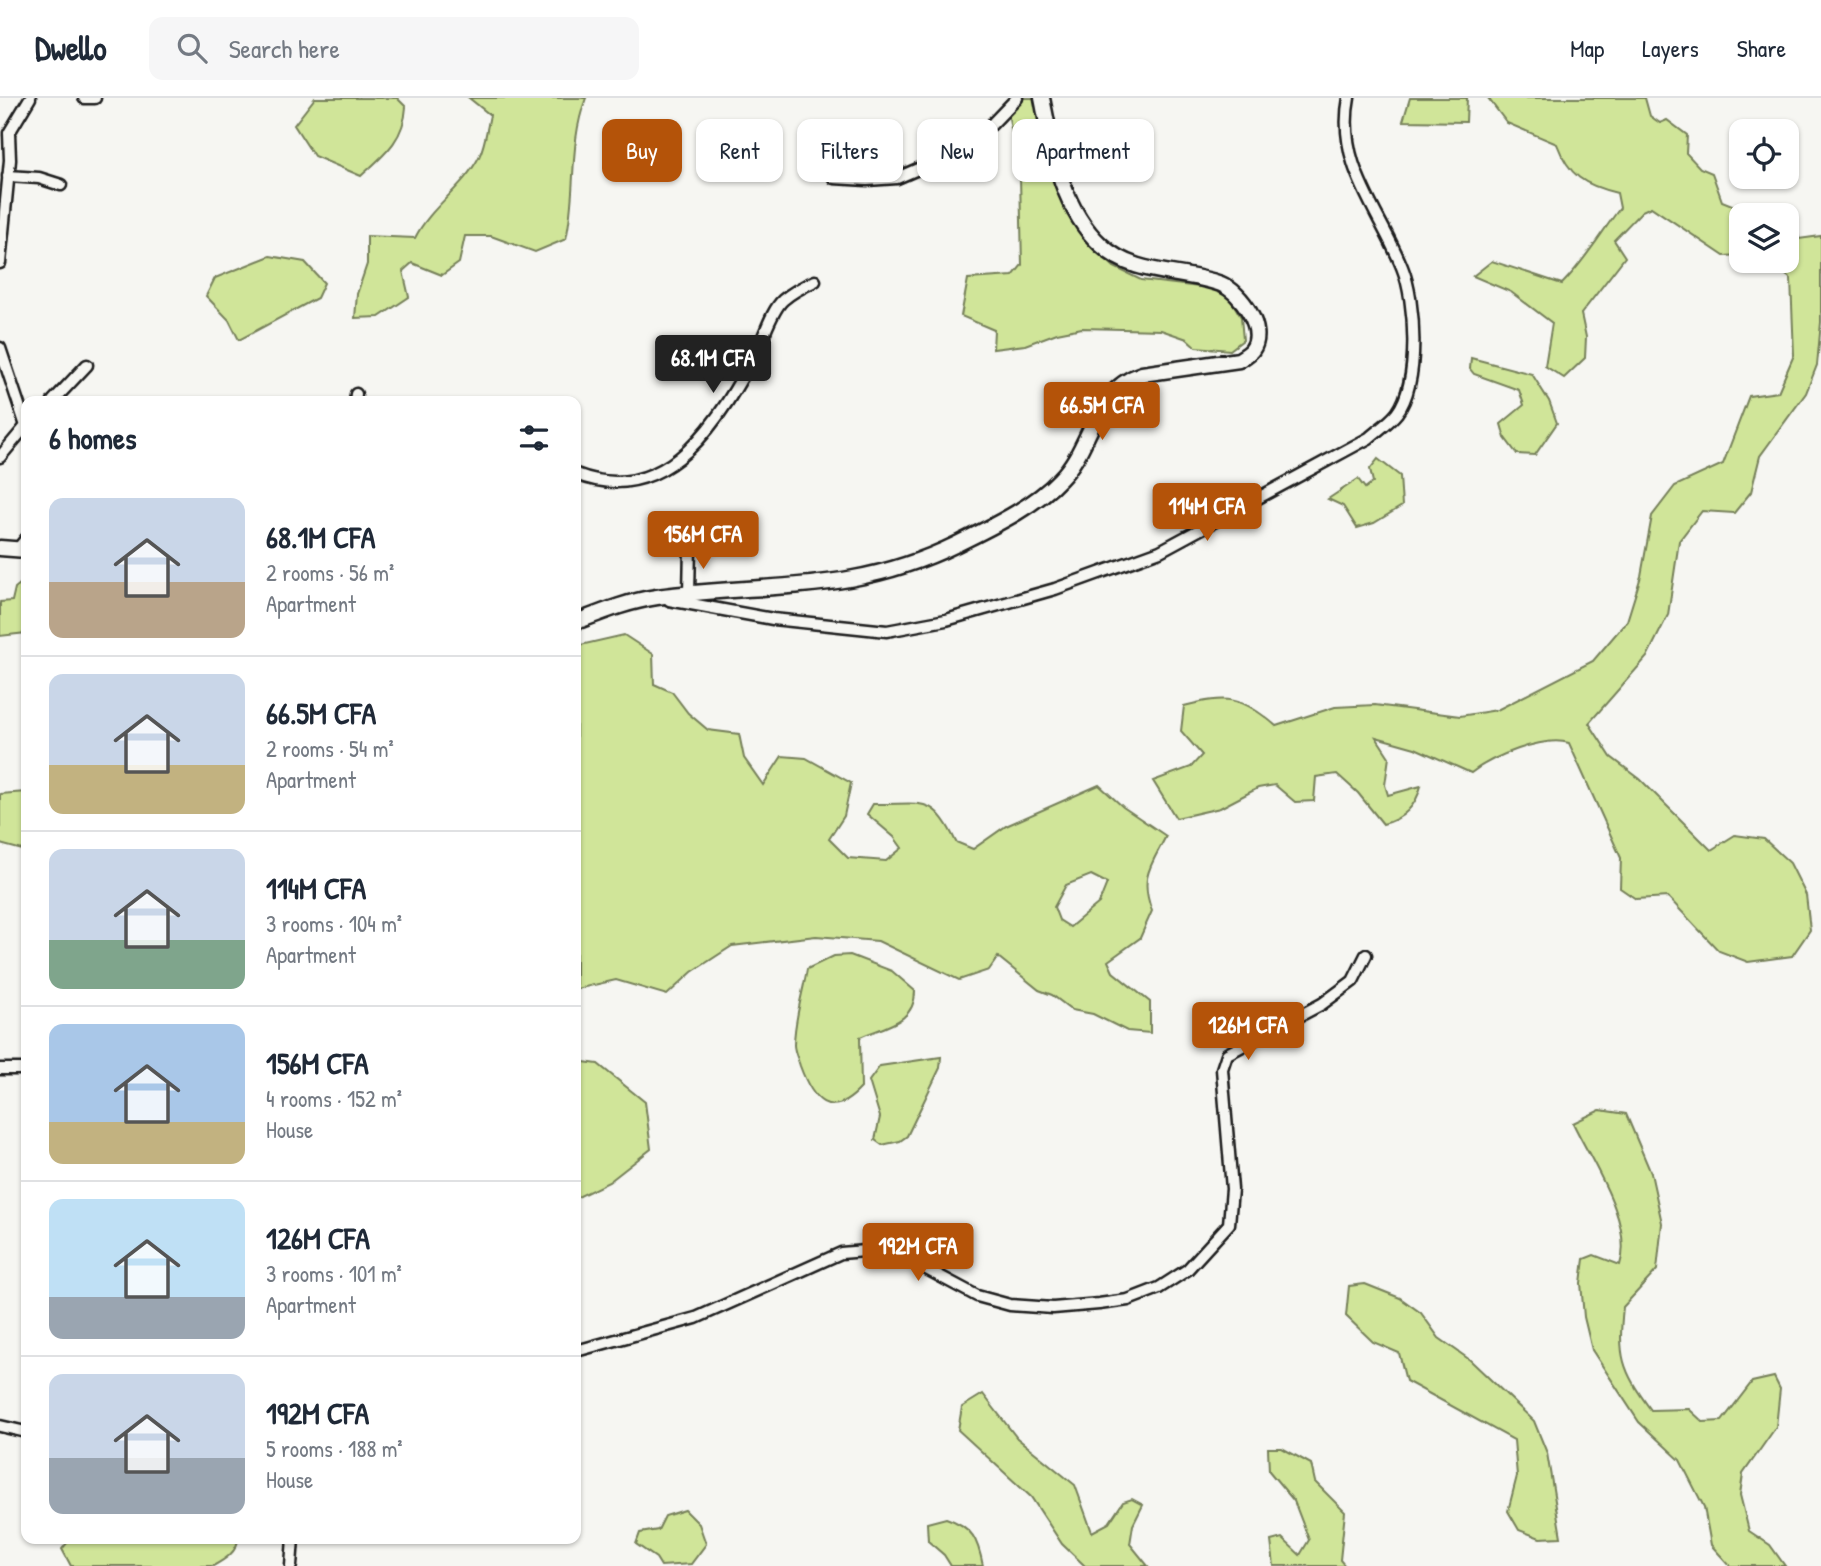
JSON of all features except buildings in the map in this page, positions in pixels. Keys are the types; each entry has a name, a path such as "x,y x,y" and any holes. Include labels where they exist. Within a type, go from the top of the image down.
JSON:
{"main road":[{"path":"581,620 655,597 837,582 880,575 916,562 1006,517 1059,481 1072,466 1103,404 1128,379 1142,374 1239,360 1252,351 1256,342 1255,328 1251,315 1234,292 1222,284 1147,270 1122,261 1100,245 1064,187 1042,98"},
{"path":"0,548 21,546"}],"street":[{"path":"0,263 9,133 30,98"},
{"path":"84,98 95,98"},
{"path":"903,175 948,156 991,125 1017,98"},
{"path":"655,597 773,619 887,631 946,620 1055,589 1160,551 1369,438 1398,412 1410,384 1415,338 1404,269 1356,179 1350,160 1345,116 1349,98"},
{"path":"8,176 39,178 61,184"},
{"path":"581,476 594,481 628,483 662,470 703,438 717,421 743,377 780,302 815,281"},
{"path":"0,348 21,411"},
{"path":"59,396 87,366"},
{"path":"0,457 21,432"},
{"path":"689,594 690,546"},
{"path":"581,1350 696,1318 841,1253 877,1250 902,1256 976,1296 1010,1305 1053,1308 1099,1304 1128,1300 1159,1288 1187,1270 1229,1224 1232,1189 1222,1069 1227,1054 1322,1004 1353,981 1366,955"},
{"path":"0,1069 21,1069"},
{"path":"0,1426 21,1431"},
{"path":"291,1566 293,1544"}],"green space":[{"path":"315,98 397,98 406,107 404,119 391,146 361,176 314,156 294,125"},
{"path":"469,98 586,98 577,134 566,239 535,252 491,236 465,236 459,263 442,275 412,263 403,271 409,297 379,317 355,318 357,294 367,264 367,236 415,238 421,227 479,157 490,115"},
{"path":"1014,98 1039,98 1040,119 1012,119 1012,134 1008,113"},
{"path":"1410,98 1467,98 1466,122 1403,121"},
{"path":"1488,98 1645,98 1650,116 1660,123 1667,120 1687,135 1686,153 1700,168 1712,173 1722,201 1729,204 1729,256 1724,256 1651,207 1642,211 1614,240 1625,257 1581,314 1586,337 1585,358 1564,378 1545,366 1552,323 1511,292 1473,276 1492,261 1562,284 1620,208 1617,193 1579,177 1567,164 1557,144 1507,123"},
{"path":"1020,182 1057,182 1082,237 1114,267 1141,280 1225,290 1241,317 1243,340 1230,350 1196,347 1187,339 1161,330 1082,328 1057,333 1025,345 993,349 994,330 961,316 968,279 1013,276 1022,265"},
{"path":"1821,236 1821,322 1817,365 1806,393 1760,456 1751,492 1734,513 1702,511 1679,541 1668,615 1647,657 1589,723 1611,757 1640,779 1711,850 1735,835 1764,839 1790,863 1806,895 1810,930 1792,956 1748,962 1719,951 1668,897 1636,899 1620,888 1621,858 1569,743 1546,742 1518,749 1491,760 1471,773 1415,748 1376,737 1389,757 1385,785 1388,795 1421,786 1408,811 1383,824 1358,793 1337,774 1316,777 1314,801 1295,802 1275,785 1258,788 1220,808 1176,818 1153,781 1191,767 1202,755 1181,731 1184,706 1212,700 1233,701 1253,709 1276,726 1335,707 1375,705 1460,716 1497,710 1593,661 1627,621 1641,576 1652,516 1675,486 1723,464 1749,396 1778,392 1794,355 1791,279 1784,273 1799,273 1799,239"},
{"path":"270,256 305,262 324,283 317,298 239,340 229,320 206,296 215,278"},
{"path":"1471,358 1532,374 1549,401 1557,423 1535,455 1517,454 1505,438 1501,424 1524,405 1519,390 1474,374 1470,369"},
{"path":"1378,459 1400,476 1402,506 1374,523 1357,528 1343,506 1328,499 1358,479 1365,488 1373,482 1370,469"},
{"path":"21,583 21,634 0,636 0,602 12,601 15,588"},
{"path":"624,635 653,654 654,684 672,692 688,713 708,730 739,734 744,758 763,785 782,756 806,758 851,783 844,816 829,839 848,858 886,861 902,848 894,837 867,814 873,804 915,804 933,809 948,826 956,842 973,849 1006,826 1099,785 1123,807 1166,836 1148,872 1148,899 1152,911 1140,938 1108,961 1113,972 1150,1002 1150,1033 1127,1031 1093,1014 1072,1010 1052,995 1039,990 998,957 989,970 959,980 878,941 816,936 732,946 692,972 667,995 616,980 581,988 581,645","holes":["1091,875 1107,883 1099,903 1070,927 1059,920 1054,907 1066,885"]},
{"path":"21,792 21,850 0,844 0,794"},
{"path":"850,955 892,971 915,991 914,1002 910,1010 897,1022 860,1037 861,1088 840,1104 831,1105 816,1096 805,1078 794,1047 795,1026 807,969 834,956"},
{"path":"941,1057 940,1068 907,1136 900,1141 882,1145 875,1140 880,1117 869,1081 880,1066"},
{"path":"581,1062 598,1064 645,1102 651,1149 609,1182 581,1196"},
{"path":"1600,1110 1626,1114 1651,1173 1662,1223 1657,1270 1623,1307 1621,1338 1628,1372 1651,1410 1689,1409 1703,1422 1722,1421 1752,1382 1774,1377 1780,1389 1776,1427 1743,1474 1740,1495 1749,1531 1770,1545 1785,1566 1730,1566 1711,1545 1704,1507 1680,1460 1639,1422 1592,1350 1584,1317 1581,1283 1584,1259 1594,1255 1620,1265 1623,1248 1621,1230 1608,1192 1573,1123"},
{"path":"1365,1284 1400,1298 1421,1313 1439,1338 1470,1360 1534,1421 1547,1453 1561,1537 1540,1538 1519,1530 1508,1511 1517,1476 1514,1440 1406,1381 1399,1353 1373,1342 1346,1316 1349,1286"},
{"path":"983,1394 1017,1438 1075,1485 1092,1532 1109,1523 1123,1502 1132,1499 1143,1505 1133,1525 1130,1544 1148,1566 1085,1566 1062,1544 1031,1497 958,1430 962,1407"},
{"path":"1268,1448 1282,1448 1311,1464 1315,1482 1345,1512 1340,1560 1345,1566 1274,1566 1271,1541 1282,1538 1300,1555 1309,1540 1294,1501 1269,1471"},
{"path":"685,1510 699,1524 706,1544 691,1564 661,1566 656,1558 636,1544 640,1533 658,1530 665,1516"},
{"path":"946,1518 968,1530 973,1536 983,1566 951,1566 944,1555 928,1541 927,1523"},
{"path":"66,1544 236,1544 226,1558 213,1566 71,1566 62,1549"}]}
